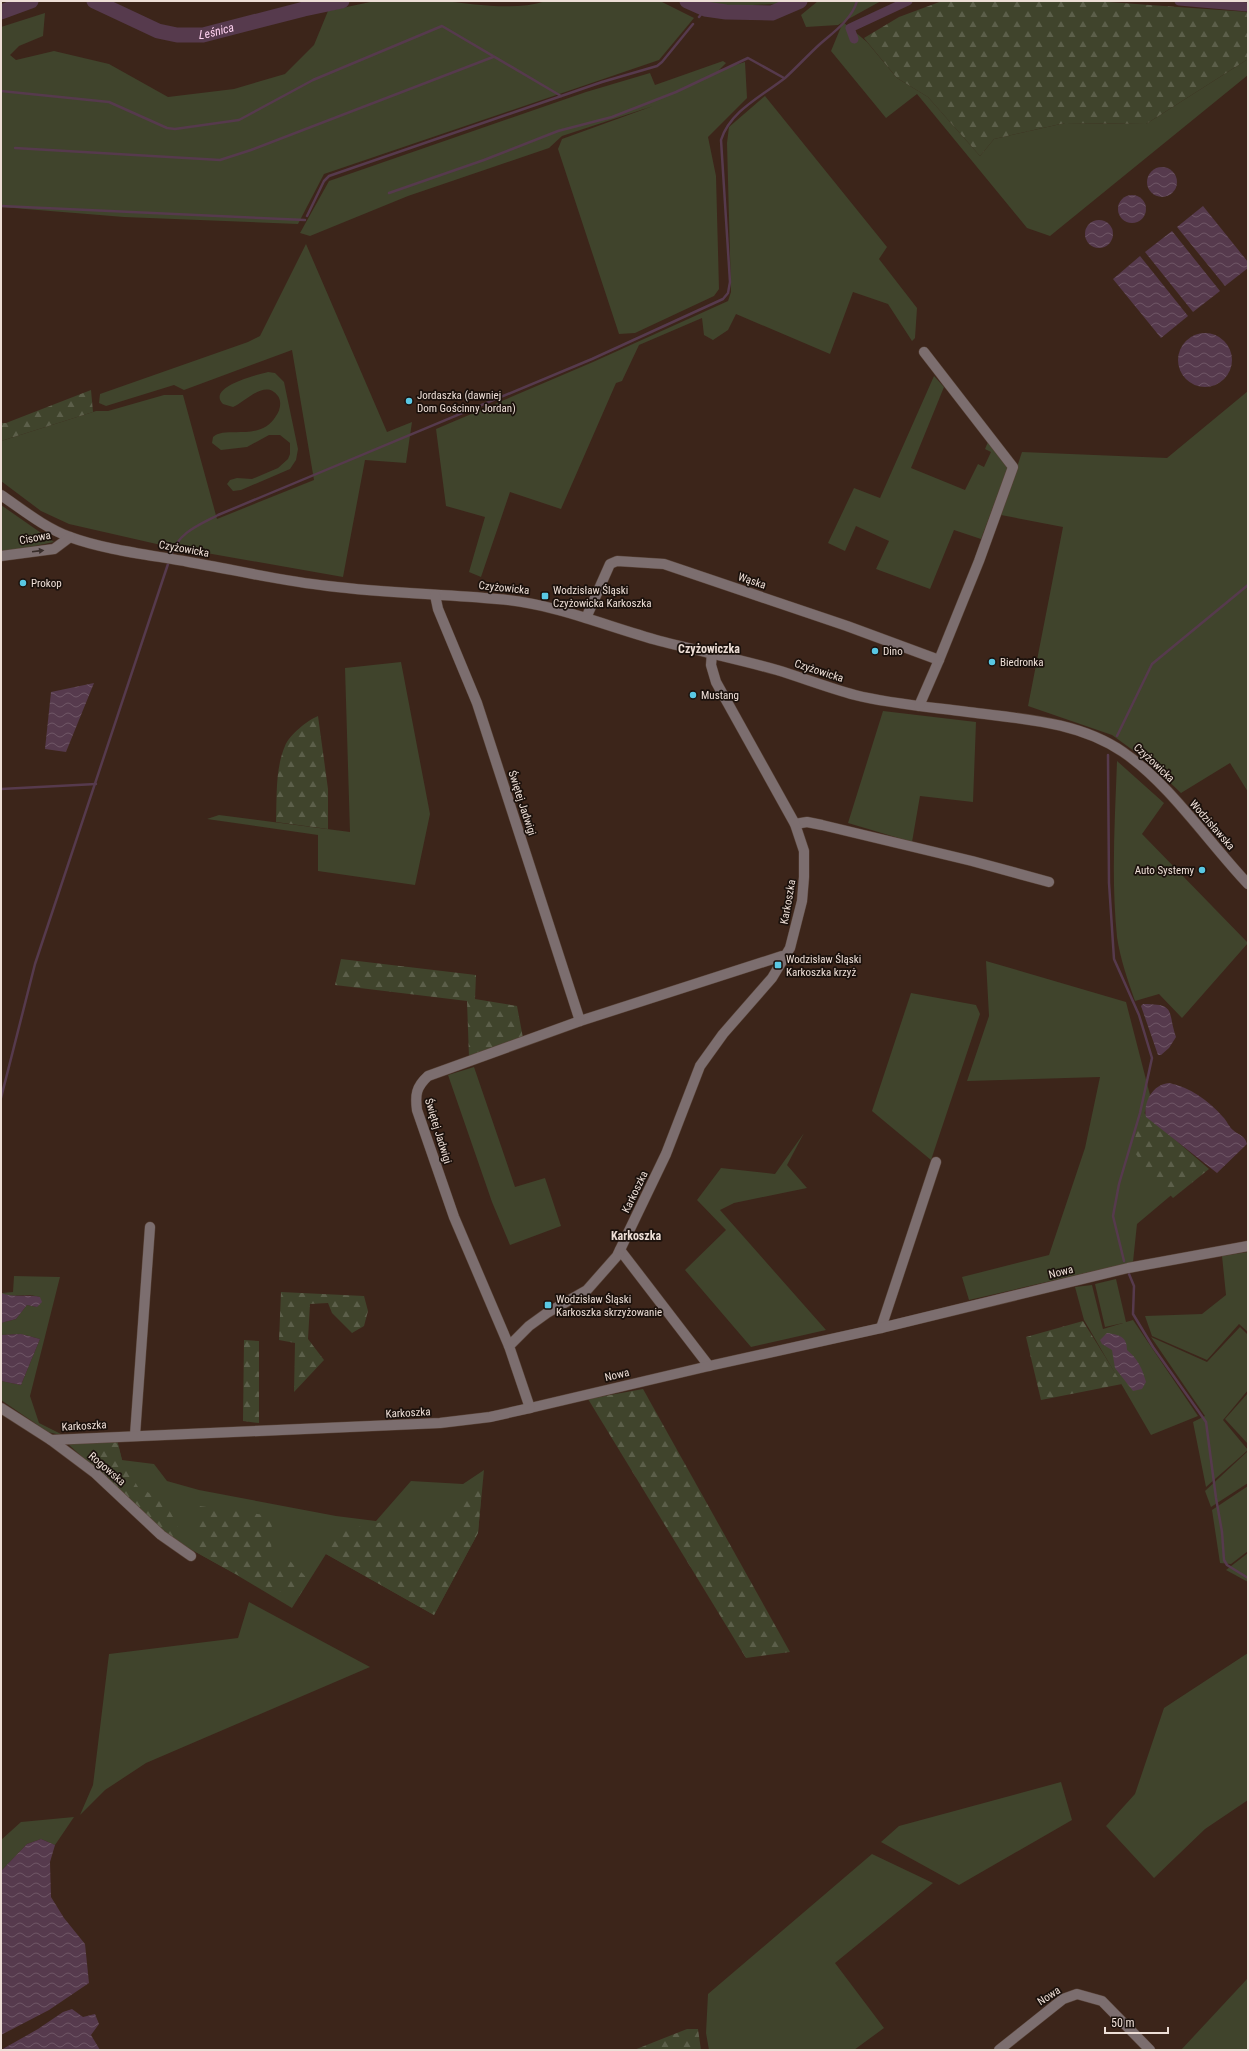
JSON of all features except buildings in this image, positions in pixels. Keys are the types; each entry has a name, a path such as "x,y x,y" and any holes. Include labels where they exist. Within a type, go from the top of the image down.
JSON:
{"street":[{"path":"919,706 978,561 1013,467 924,352"},
{"name":"Czyżowicka","path":"1,495 36,520 70,537 161,557 325,586 412,594 500,599 540,605 657,640 803,677 853,694 919,706 1031,719 1066,727 1094,736 1123,751 1151,774 1174,799"},
{"name":"Cisowa","path":"1,556 54,549 70,537"},
{"name":"Wąska","path":"586,618 610,564 617,561 664,564 847,626 939,660"},
{"name":"Świętej Jadwigi","path":"436,595 438,609 477,703 580,1021"},
{"name":"Karkoszka","path":"509,1346 529,1326 547,1313 587,1290 612,1262 620,1250 666,1154 700,1066 723,1034 772,978 786,957 797,924 804,877 804,851 795,824 716,682 711,665 712,654"},
{"name":"Wodzisławska","path":"1174,799 1248,884"},
{"path":"795,824 807,822 822,825 972,861 1049,882"},
{"name":"Świętej Jadwigi","path":"509,1346 454,1217 417,1110 415,1096 418,1085 428,1076 580,1021 782,956 786,957"},
{"path":"882,1328 936,1162"},
{"path":"135,1435 150,1227"},
{"name":"Nowa","path":"530,1408 709,1366 882,1328 1128,1268 1248,1246"},
{"path":"620,1250 709,1366"},
{"path":"509,1346 530,1408"},
{"name":"Rogowska","path":"1,1408 51,1440 95,1473 161,1535 191,1556"},
{"name":"Karkoszka","path":"51,1440 135,1435 440,1423 490,1417 530,1408"},
{"name":"Nowa","path":"999,2050 1063,1999 1077,1994 1102,2001 1150,2050"}],"green space":[{"path":"375,1 439,1 492,6 520,6 546,1 660,1 694,18 659,60 324,174 298,224 124,217 1,207 1,27 45,13 43,36 19,46 10,55 16,60 54,51 109,64 168,97 234,89 285,74 314,45 328,11"},
{"path":"695,1 783,1 777,4 711,7"},
{"path":"818,1 881,1 838,25 806,27 801,15"},
{"path":"942,1 1094,1 1248,12 1248,59 1146,124 1065,123 994,139 980,156 928,97 897,78 864,38 899,17"},
{"path":"843,22 867,42 897,78 928,97 980,156 994,139 1065,123 1146,124 1248,59 1248,75 1050,236 1027,228 917,94 886,118 831,51"},
{"path":"723,61 726,63 719,70 745,62 747,98 708,137 716,176 719,289 714,296 635,333 619,334 558,149 562,139 653,106 562,136 549,148 408,196 310,236 300,233 329,181 586,92 650,73 655,85"},
{"path":"765,96 887,247 879,259 917,308 915,338 912,341 888,304 853,292 830,354 736,314 728,330 713,340 704,335 702,318 639,345 622,381 616,383 561,509 510,492 481,577 469,572 485,517 446,506 436,429 593,362 728,301 731,292 727,143 729,127"},
{"path":"306,244 387,432 412,422 406,463 365,460 343,577 161,545 69,524 41,511 1,481 1,441 96,411 108,411 164,395 183,395 217,519 314,480 292,350 184,390 174,385 106,406 99,403 100,394 248,342 260,336"},
{"path":"268,372 275,373 284,382 298,449 296,460 290,469 241,490 233,491 227,484 230,480 237,478 252,479 278,468 288,459 290,454 290,443 280,435 269,435 247,447 221,450 212,443 213,437 218,434 261,429 269,424 276,416 279,412 280,401 278,396 273,391 267,389 261,390 233,407 223,404 220,398 221,392 227,387 244,379"},
{"path":"934,376 944,387 911,468 965,490 978,464 984,467 991,452 985,449 988,442 1008,467 981,539 954,530 930,589 876,569 889,541 856,526 845,551 828,543 854,488 880,498"},
{"path":"91,390 93,412 1,441 1,423 6,423"},
{"path":"1248,391 1248,792 1230,763 1181,793 1145,759 1112,735 1028,706 1063,527 1001,515 1022,452 1167,458"},
{"path":"1,505 54,542 1,553"},
{"path":"401,662 430,814 415,885 318,871 318,835 207,819 219,815 350,832 345,668"},
{"path":"883,711 976,722 973,802 920,796 912,842 848,823"},
{"path":"318,716 328,789 328,829 276,822 278,774 285,746 290,737 299,728"},
{"path":"1117,761 1164,803 1142,834 1248,943 1182,1018 1159,994 1135,1001 1120,953 1117,937 1114,893"},
{"path":"341,959 476,975 475,999 517,1006 523,1038 469,1057 467,1001 335,985"},
{"path":"986,961 1126,1002 1150,1095 1134,1148 1175,1192 1137,1224 1133,1262 969,1300 962,1277 1049,1255 1085,1148 1100,1077 967,1081 989,1016"},
{"path":"911,993 976,1005 980,1014 931,1160 872,1111"},
{"path":"474,1067 515,1187 545,1178 561,1226 510,1245 492,1202 448,1075"},
{"path":"1143,1112 1209,1169 1173,1198 1145,1168 1132,1148"},
{"path":"804,1133 787,1165 807,1188 734,1203 720,1210 826,1330 751,1347 685,1270 726,1230 697,1200 721,1168 775,1174"},
{"path":"1248,1252 1248,1332 1239,1324 1207,1360 1152,1336 1145,1316 1202,1314 1226,1295 1222,1256"},
{"path":"14,1276 60,1277 30,1396 39,1423 61,1434 48,1432 1,1400 1,1381 21,1385 40,1339 21,1334 1,1335 1,1323 16,1319 27,1305 37,1307 40,1297 30,1295 6,1296 2,1293 13,1292"},
{"path":"1116,1279 1126,1322 1133,1320 1198,1416 1151,1435 1084,1320 1075,1287 1092,1285 1103,1329 1123,1323 1105,1327 1095,1284"},
{"path":"281,1292 364,1296 368,1311 364,1326 352,1333 332,1313 328,1303 310,1304 308,1339 324,1360 294,1392 295,1343 279,1340"},
{"path":"1083,1321 1122,1384 1041,1400 1026,1337"},
{"path":"1240,1327 1248,1335 1248,1390 1223,1420 1248,1450 1206,1487 1193,1422 1205,1416 1151,1337 1207,1362"},
{"path":"244,1340 259,1341 259,1423 243,1421"},
{"path":"643,1389 790,1652 746,1658 588,1399"},
{"path":"1248,1393 1248,1444 1225,1419"},
{"path":"117,1440 122,1460 154,1464 167,1481 199,1490 336,1516 376,1521 411,1481 463,1484 484,1470 478,1533 434,1615 326,1554 292,1608 172,1539 68,1444"},
{"path":"117,1440 122,1460 138,1487 164,1501 178,1526 172,1539 89,1463"},
{"path":"1248,1451 1248,1483 1211,1507 1205,1491"},
{"path":"479,1484 481,1498 478,1533 434,1615 326,1554 339,1531 397,1519 435,1520"},
{"path":"1248,1486 1248,1551 1231,1564 1220,1563 1212,1510"},
{"path":"192,1505 272,1516 271,1559 290,1561 309,1580 299,1596 271,1589 246,1579 196,1552 198,1522"},
{"path":"1248,1553 1248,1582 1226,1570"},
{"path":"249,1602 370,1667 146,1763 105,1790 80,1815 93,1785 109,1654 238,1638"},
{"path":"1248,1653 1248,1800 1205,1829 1154,1878 1106,1826 1135,1794 1164,1708"},
{"path":"1061,1782 1072,1820 959,1885 881,1842 899,1826"},
{"path":"74,1817 55,1845 41,1839 27,1844 1,1871 1,1840 21,1822"},
{"path":"872,1854 933,1883 835,1963 884,2028 854,2050 709,2050 706,2033 708,1994"},
{"path":"1248,1978 1248,2050 1181,2050"},
{"path":"687,2029 698,2029 701,2050 634,2050"}],"water":[{"path":"1162,167 1173,171 1177,182 1173,193 1162,197 1151,193 1147,182 1151,171"},
{"path":"1132,195 1138,196 1142,199 1145,203 1145,215 1142,219 1138,222 1132,223 1126,222 1122,219 1119,215 1118,209 1119,203 1122,199 1126,196"},
{"path":"1203,206 1248,262 1248,268 1225,286 1177,227"},
{"path":"1099,220 1109,224 1113,234 1109,244 1099,248 1089,244 1085,234 1089,224"},
{"path":"1172,231 1220,291 1193,312 1145,252"},
{"path":"1140,256 1188,316 1161,338 1113,279"},
{"path":"1205,333 1215,335 1224,341 1230,350 1232,360 1230,370 1224,379 1215,385 1205,387 1195,385 1186,379 1180,370 1178,360 1180,350 1186,341 1195,335"},
{"path":"94,683 66,752 45,749 51,692"},
{"path":"1143,1004 1154,1004 1161,1006 1166,1008 1171,1015 1176,1037 1169,1048 1161,1055 1158,1055 1141,1006"},
{"path":"1169,1083 1192,1091 1205,1100 1223,1117 1235,1132 1246,1141 1247,1144 1217,1173 1146,1117 1145,1111 1150,1095 1158,1087"},
{"path":"1,1293 40,1297 42,1302 37,1307 27,1305 16,1319 1,1323"},
{"path":"1107,1333 1122,1337 1126,1342 1127,1350 1137,1360 1143,1372 1146,1382 1142,1389 1133,1391 1115,1368 1112,1350 1102,1344 1100,1340"},
{"path":"21,1334 40,1339 21,1385 1,1381 1,1335"},
{"path":"41,1839 55,1845 50,1862 51,1897 64,1918 85,1944 89,1983 49,2010 1,2035 1,1871 27,1844"},
{"path":"72,2009 83,2017 95,2014 99,2024 91,2035 100,2050 1,2050 38,2029 63,2012"}],"waterway":[{"name":"Leśnica","path":"1,12 31,1"},
{"name":"Leśnica","path":"94,1 158,31 177,35 203,35 304,9 342,1"},
{"name":"Leśnica","path":"687,1 705,9 726,12 772,13 800,1"},
{"path":"171,556 178,541 183,536 196,526 218,515 592,359 723,299 728,293 730,282 721,140 725,130 739,112 785,78 842,25 855,8 857,1"},
{"path":"854,39 850,28 908,1"},
{"path":"1179,1 1248,7"},
{"path":"699,17 705,9"},
{"path":"307,216 324,181 329,176 602,82 657,66 693,24"},
{"path":"1,91 109,102 167,128 175,129 239,120 313,80 442,26 561,96"},
{"path":"15,148 220,160 251,150 493,57"},
{"path":"389,193 484,160 558,131 612,117 676,92 748,58 784,78"},
{"path":"1,206 305,220"},
{"path":"1,1098 35,964 169,561"},
{"path":"1117,736 1152,664 1248,585"},
{"path":"1108,755 1109,883 1114,959 1139,1015 1152,1058 1140,1113 1119,1184 1113,1216 1124,1261"},
{"path":"1,789 96,784"},
{"path":"1129,1274 1134,1286 1133,1314 1153,1347 1206,1422 1222,1532 1224,1560 1227,1565 1248,1578"}],"place":[{"name":"Jordaszka (dawniej Dom Gościnny Jordan)","path":"409,401"},
{"name":"Prokop","path":"23,583"},
{"name":"Wodzisław Śląski Czyżowicka Karkoszka","path":"545,596"},
{"name":"Dino","path":"875,651"},
{"name":"Biedronka","path":"992,662"},
{"name":"Mustang","path":"693,695"},
{"name":"Auto Systemy","path":"1202,870"},
{"name":"Wodzisław Śląski Karkoszka krzyż","path":"778,965"},
{"name":"Wodzisław Śląski Karkoszka skrzyżowanie","path":"548,1305"}],"district":[{"name":"Czyżowiczka","path":"709,649"},
{"name":"Karkoszka","path":"636,1236"}]}
